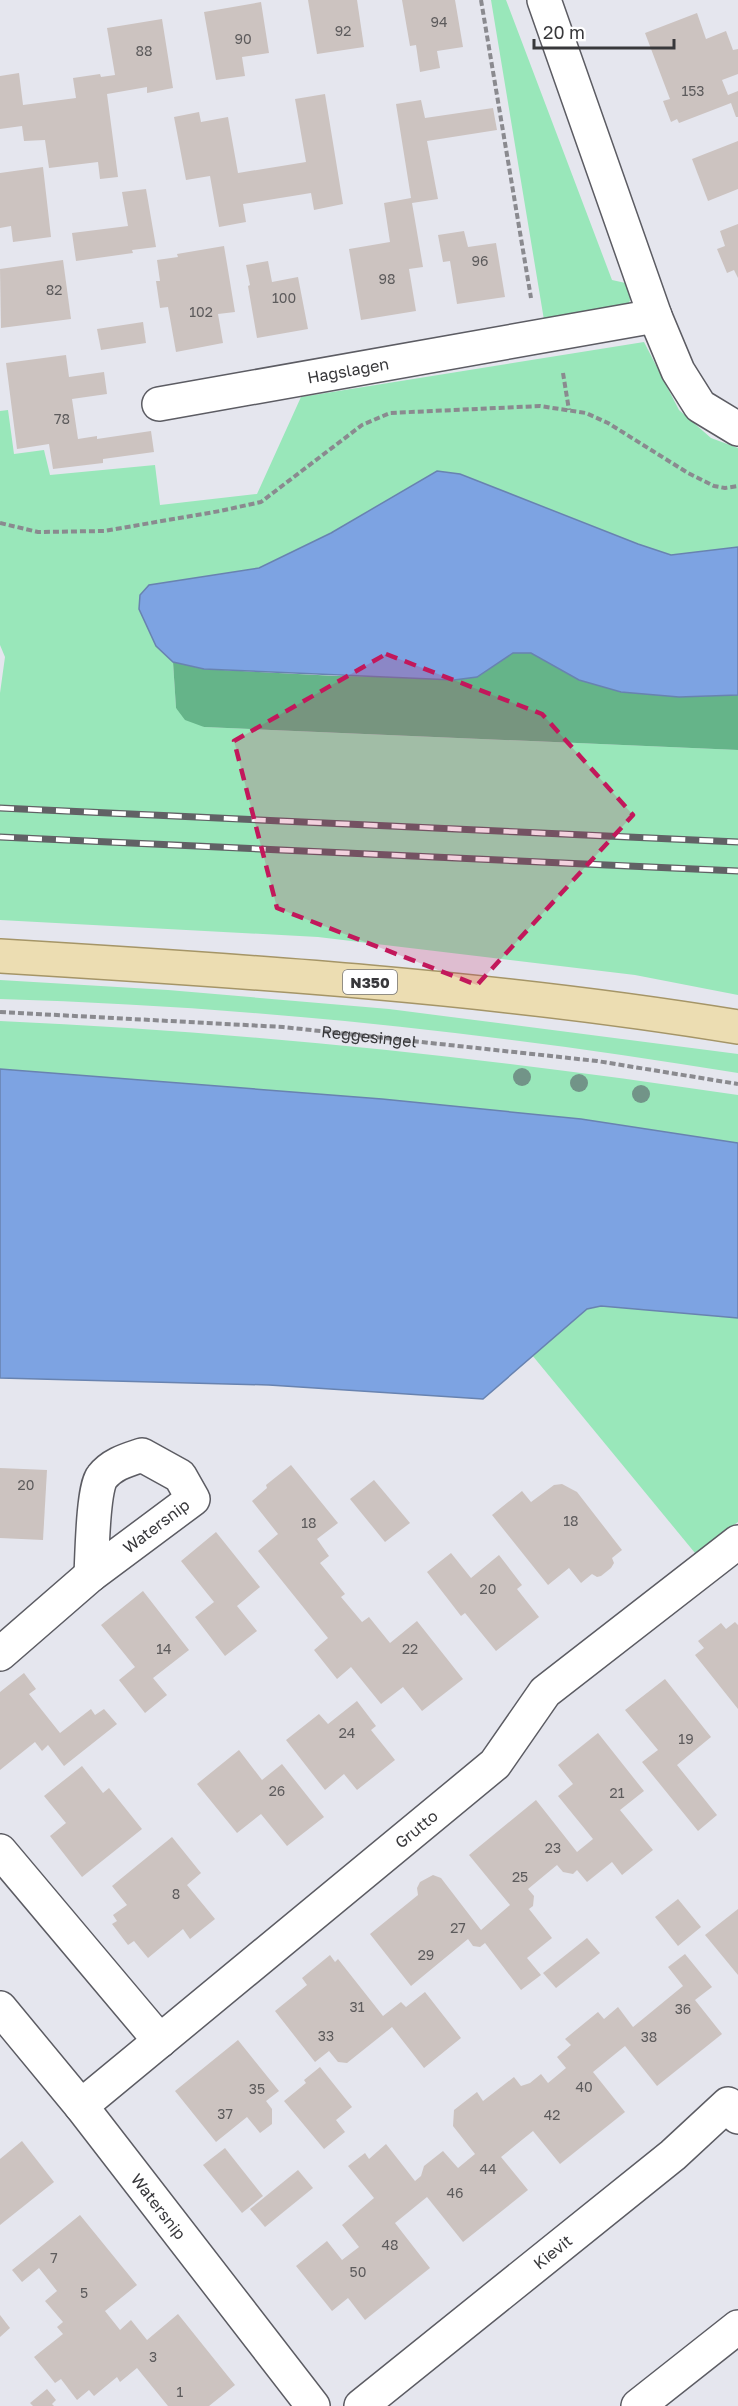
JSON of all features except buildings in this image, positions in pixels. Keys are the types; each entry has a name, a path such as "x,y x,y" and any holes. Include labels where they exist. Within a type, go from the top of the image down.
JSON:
{"main road":[{"name":"N350","path":"0,956 274,972 629,1009 738,1027"}],"street":[{"path":"544,0 655,316 678,371 700,406 738,429"},
{"name":"Hagslagen","path":"159,404 655,316"},
{"name":"Grutto","path":"81,2106 495,1764 544,1692 738,1542"},
{"path":"0,1654 91,1575"},
{"path":"0,1851 160,2041"},
{"name":"Watersnip","path":"0,2008 81,2106 313,2406"},
{"name":"Kievit","path":"361,2406 673,2155 735,2102"},
{"path":"638,2406 738,2327"}],"path":[{"path":"482,0 537,337"},
{"path":"0,523 38,532 104,531 261,502 362,425 390,413 540,406 586,413 608,423 688,473 714,486 725,488 738,486"},
{"name":"Reggesingel","path":"0,1012 283,1027 597,1061 738,1084"}],"highlighted area":[{"path":"386,654 542,714 633,815 477,985 277,908 234,741"}],"green space":[{"path":"491,0 506,0 612,280 630,284 635,291 626,308 545,326"},
{"path":"644,342 679,410 711,438 738,448 738,547 671,555 460,474 437,471 331,533 259,568 149,585 156,646 173,662 176,708 204,727 738,750 738,995 635,975 318,937 0,920 0,693 5,657 0,645 0,411 8,410 14,454 44,450 50,475 155,465 160,505 257,494 301,397"},
{"path":"513,653 531,653 579,680 679,697 738,695 738,750 204,727 185,720 176,708 173,662 204,669 337,676 477,677"},
{"path":"0,980 168,990 389,1009 738,1054 738,1073 555,1046 370,1024 185,1008 0,999"},
{"path":"0,1021 185,1032 370,1048 554,1069 738,1095 738,1143 581,1119 0,1069"},
{"path":"601,1306 738,1318 738,1522 695,1553 532,1355 587,1309"}],"water":[{"path":"437,471 460,474 671,555 738,547 738,695 679,697 621,692 579,680 531,653 513,653 477,677 454,680 204,669 173,662 156,646 139,609 140,595 149,585 259,568 331,533"},
{"path":"0,1069 382,1099 581,1119 738,1143 738,1318 601,1306 587,1309 483,1399 269,1385 0,1378"}],"railway":[{"path":"0,808 738,842"},
{"path":"0,837 738,871"}]}
